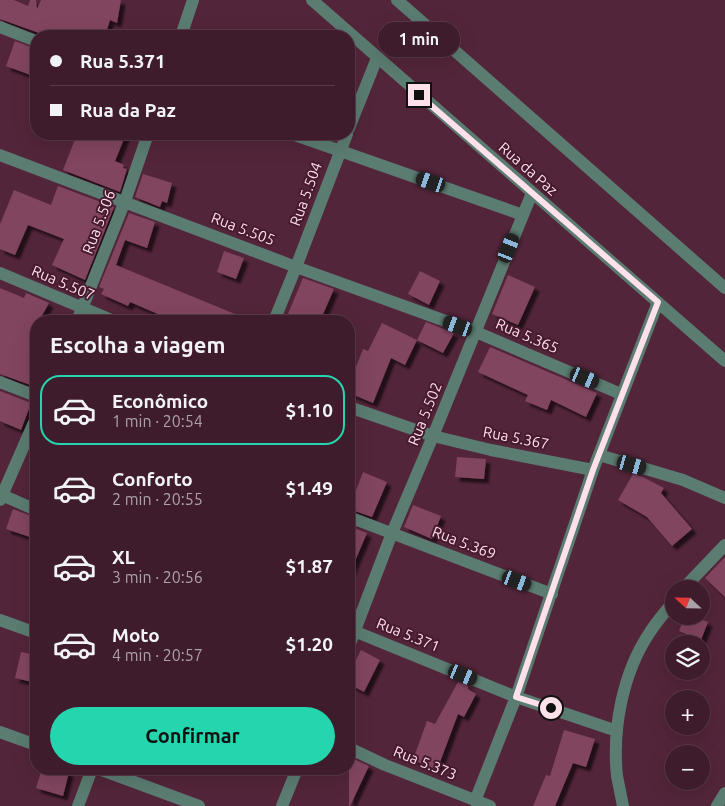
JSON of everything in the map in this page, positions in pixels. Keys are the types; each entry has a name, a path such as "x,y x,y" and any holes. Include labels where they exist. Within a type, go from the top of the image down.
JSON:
{"street":[{"path":"183,30 193,0"},
{"name":"Rua da Paz","path":"312,0 346,30"},
{"path":"397,0 725,288"},
{"path":"0,26 30,38"},
{"name":"Rua da Paz","path":"355,38 725,361"},
{"path":"355,113 377,58"},
{"name":"Rua 5.506","path":"80,315 125,201 146,140"},
{"path":"310,140 523,215"},
{"name":"Rua 5.504","path":"276,315 344,140"},
{"name":"Rua 5.505","path":"0,155 296,267 476,332"},
{"name":"Rua 5.502","path":"355,623 532,193"},
{"name":"Rua 5.507","path":"0,274 98,315"},
{"path":"475,801 516,697 593,470 658,302"},
{"name":"Rua 5.365","path":"476,332 622,394"},
{"path":"0,382 30,394"},
{"path":"355,409 433,436"},
{"path":"30,432 1,497 30,508"},
{"name":"Rua 5.367","path":"433,436 491,450 593,470"},
{"path":"599,455 683,480 725,498"},
{"name":"Rua 5.369","path":"355,519 552,594"},
{"path":"692,580 725,545"},
{"path":"623,806 617,774 617,731 622,695 633,664 650,633 665,613"},
{"path":"0,620 30,631"},
{"name":"Rua 5.371","path":"355,631 516,697 617,731"},
{"path":"0,732 30,743"},
{"name":"Rua 5.373","path":"355,751 384,765 490,806"},
{"path":"78,806 90,775"},
{"path":"115,775 200,806"},
{"path":"282,806 295,775"},
{"path":"717,806 725,793"}],"building":[{"path":"0,0 14,0 28,6 30,0 36,0 37,9 41,0 121,0 117,23 110,20 107,30 31,30 0,19"},
{"path":"15,41 30,47 30,75 6,66"},
{"path":"75,140 124,140 115,161 124,165 123,168 127,169 120,192 63,170"},
{"path":"143,174 172,183 167,203 162,201 160,207 135,197"},
{"path":"58,186 114,207 85,280 52,265 64,239 28,225 15,255 0,249 0,224 14,190 51,205"},
{"path":"129,213 155,222 147,248 125,240 116,265 237,315 160,315 130,302 128,306 101,294 104,289 99,287"},
{"path":"224,251 244,258 236,279 217,272"},
{"path":"420,271 440,281 429,305 408,294"},
{"path":"508,275 535,287 518,325 492,314"},
{"path":"303,278 334,289 323,315 288,315"},
{"path":"0,288 24,298 26,293 49,303 42,315 30,315 30,385 0,374"},
{"path":"426,322 454,333 443,353 417,340"},
{"path":"382,323 417,340 405,365 391,358 373,403 355,396 355,370 363,349 368,351"},
{"path":"490,347 597,393 586,417 551,400 547,410 525,401 528,395 478,372"},
{"path":"0,391 30,403 21,430 0,421"},
{"path":"457,457 486,459 484,479 455,477"},
{"path":"363,472 387,482 372,517 355,511 355,493"},
{"path":"633,474 664,488 661,493 692,529 672,546 647,517 618,500"},
{"path":"413,505 441,516 432,539 404,527"},
{"path":"13,509 30,516 30,537 6,529"},
{"path":"355,528 367,533 355,561"},
{"path":"725,557 725,597 710,583 710,580 705,578"},
{"path":"681,625 707,625 703,635 689,635 679,631"},
{"path":"361,650 380,660 364,692 355,687 355,662"},
{"path":"21,652 30,654 30,682 15,678"},
{"path":"458,682 468,686 468,689 476,694 464,717 458,714 437,770 413,760 427,721 435,724"},
{"path":"564,730 595,739 586,767 573,763 555,806 533,806 546,775 550,776"},
{"path":"355,760 369,766 349,806 349,775 355,775"},
{"path":"40,775 68,775 63,796 36,788"}],"route":[{"path":"419,95 658,302 593,470 516,697 551,708"}]}
